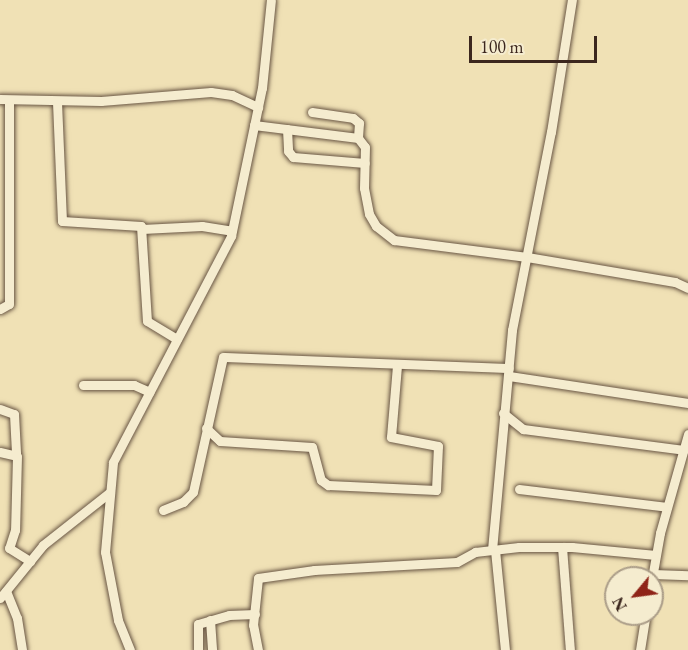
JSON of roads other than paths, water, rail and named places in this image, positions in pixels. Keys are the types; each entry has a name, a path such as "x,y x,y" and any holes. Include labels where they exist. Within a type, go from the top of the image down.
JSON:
{"street":[{"path":"130,650 118,620 105,552 113,462 232,231 255,125 271,0"},
{"path":"505,650 494,550 502,413 509,372 513,320 527,257 572,0"},
{"path":"0,309 9,304 5,100 57,102 211,92 232,95 258,107"},
{"path":"57,102 62,221 138,224 142,229 147,321 177,339"},
{"path":"312,112 353,118 358,123 358,138 365,147 364,188 369,214 376,226 394,240 527,257 675,282 688,288"},
{"path":"255,125 358,138"},
{"path":"287,129 288,152 294,157 365,163"},
{"path":"142,229 202,226 232,231"},
{"path":"163,510 183,502 193,492 223,357 339,359 509,372 688,403"},
{"path":"206,428 220,441 312,447 321,480 328,485 436,490 438,446 391,437 397,365"},
{"path":"83,385 134,385 150,392"},
{"path":"0,409 14,414 15,530 9,549 30,561"},
{"path":"502,413 523,429 684,455"},
{"path":"654,566 667,507 688,435"},
{"path":"0,452 16,453"},
{"path":"519,489 667,507"},
{"path":"22,650 17,618 3,594 43,544 110,492"},
{"path":"562,547 570,650"},
{"path":"258,650 255,614 258,578 314,570 457,562 475,552 494,550 562,547 656,555"},
{"path":"664,576 688,575"},
{"path":"198,650 198,624 210,620 255,614"},
{"path":"210,620 212,650"},
{"path":"640,650 644,626"}]}
